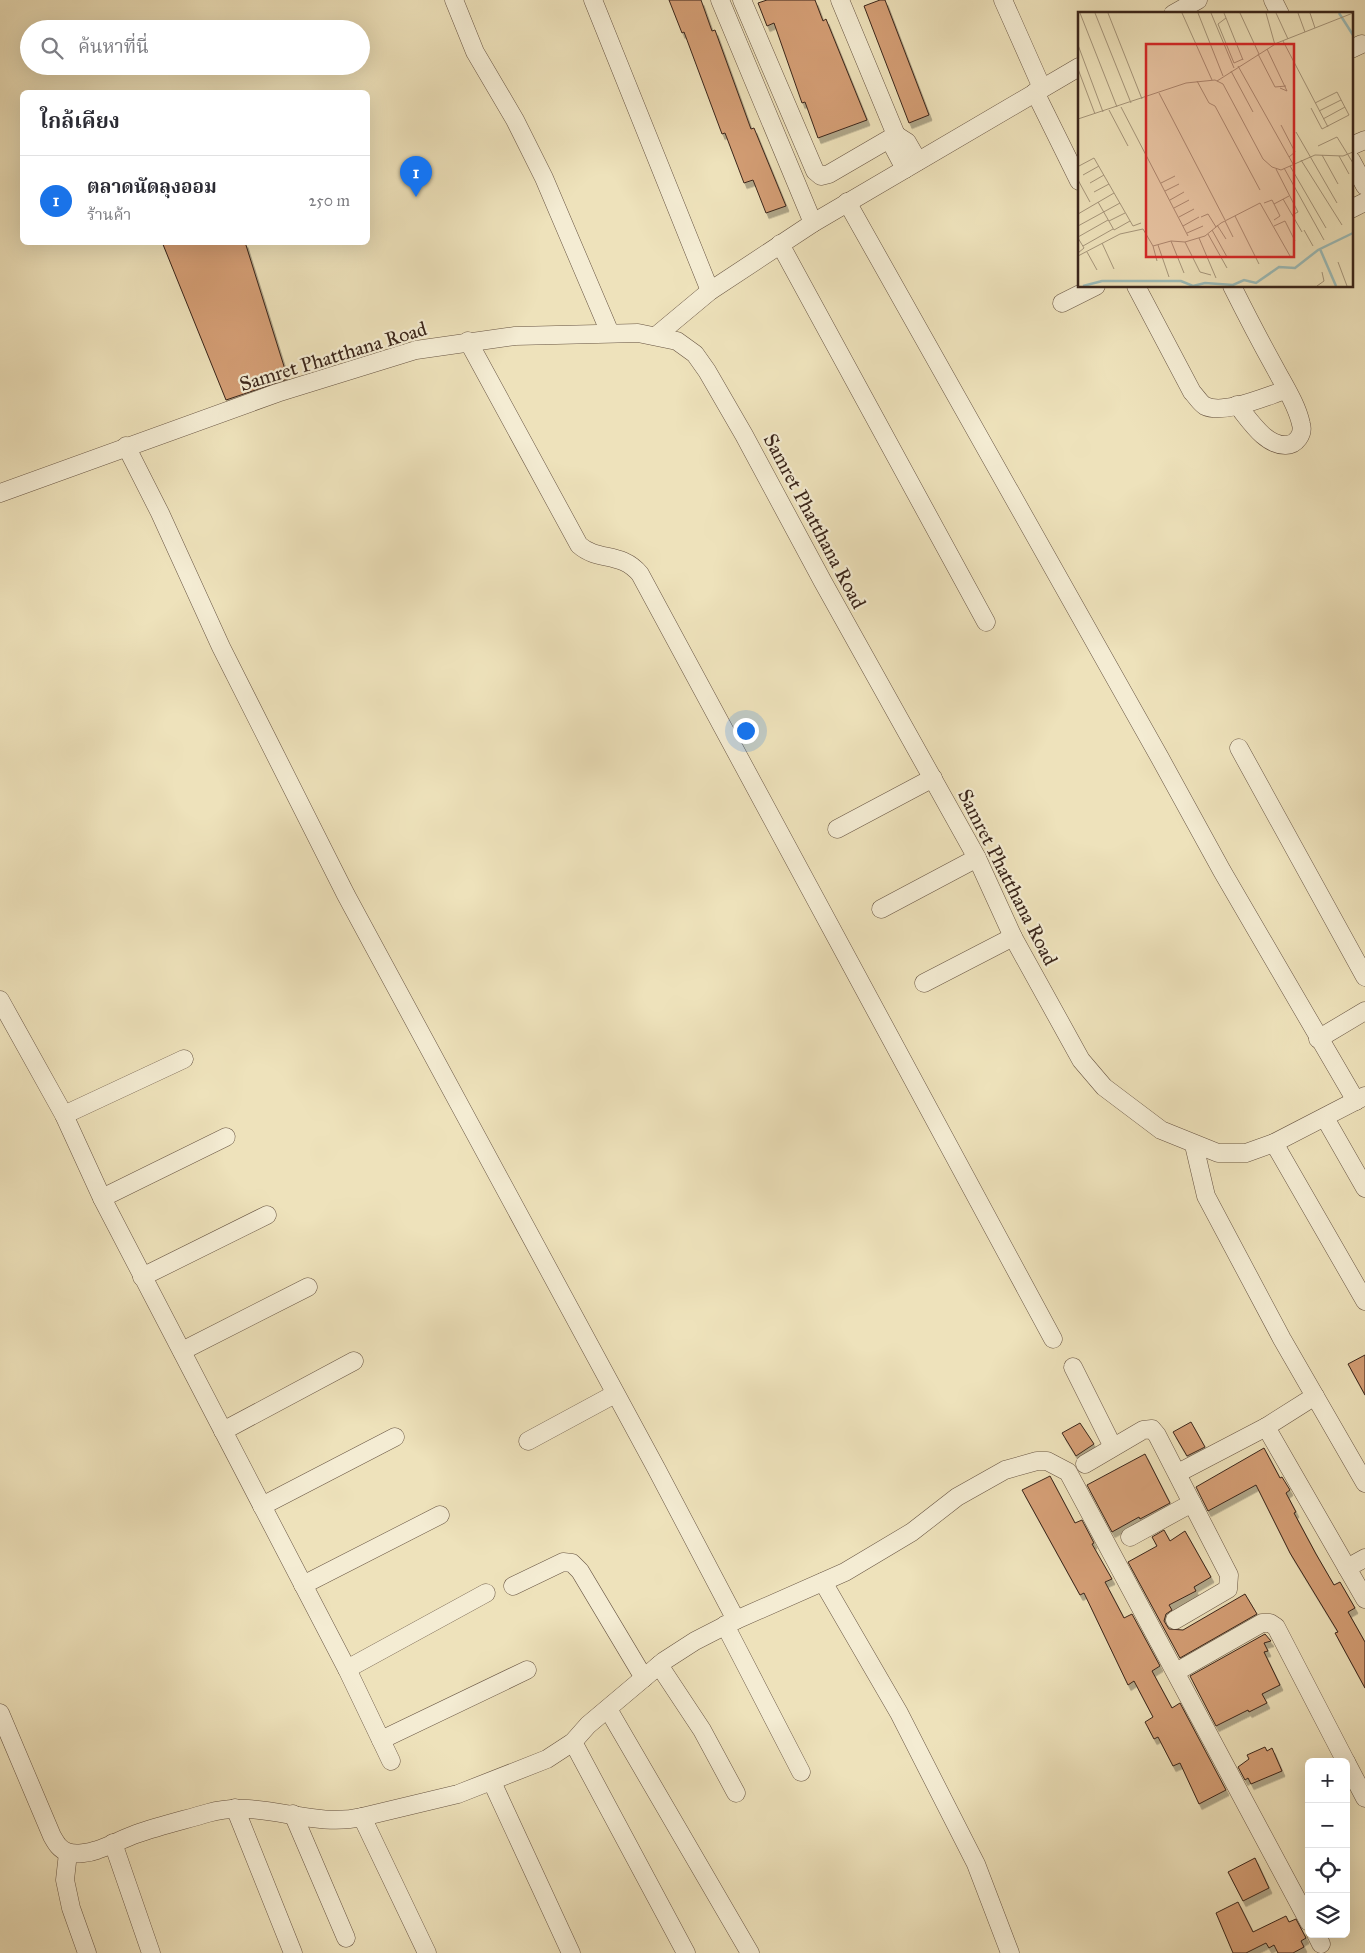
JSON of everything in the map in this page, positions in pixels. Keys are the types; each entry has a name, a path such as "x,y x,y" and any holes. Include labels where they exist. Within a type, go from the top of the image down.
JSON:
{"street":[{"path":"454,0 475,52 515,120 544,178 610,334"},
{"path":"592,0 710,291"},
{"path":"720,0 813,222"},
{"path":"742,0 815,171 821,176 829,174 896,135"},
{"path":"840,0 896,135 894,148 911,165"},
{"path":"1002,0 1038,90 1078,178"},
{"path":"1273,0 1279,12"},
{"path":"656,336 710,291 813,222 1078,68"},
{"path":"1352,146 1365,140"},
{"path":"1352,162 1365,186"},
{"path":"848,202 1222,871 1318,1039 1360,1099"},
{"path":"1352,208 1365,202"},
{"path":"780,244 986,622"},
{"path":"1062,303 1092,288"},
{"path":"1137,288 1192,392 1203,405 1215,409 1237,405 1286,390"},
{"path":"1233,288 1286,390 1301,424 1301,433 1297,441 1287,446 1276,444 1262,434 1237,405"},
{"name":"Samret Phatthana Road","path":"0,494 126,446 372,362 416,350 468,341 515,336 638,333 677,341 695,354 707,371 977,858 1013,937 1081,1060 1104,1087 1161,1130 1194,1145 1218,1153 1246,1153 1274,1143 1360,1099"},
{"path":"468,341 579,545 586,551 631,563 640,574 1053,1339"},
{"path":"126,446 160,513 221,648 346,895 615,1394 731,1623 801,1772"},
{"path":"1239,748 1365,977"},
{"path":"837,829 933,778"},
{"path":"881,909 977,858"},
{"path":"924,983 1013,937"},
{"path":"0,1000 64,1115 102,1198 347,1669 391,1761"},
{"path":"1318,1039 1365,1011"},
{"path":"64,1115 184,1059"},
{"path":"1325,1118 1365,1188"},
{"path":"102,1198 226,1138"},
{"path":"1274,1143 1365,1300"},
{"path":"1194,1145 1206,1196 1282,1339 1365,1483"},
{"path":"142,1276 267,1215"},
{"path":"182,1351 308,1288"},
{"path":"223,1431 354,1361"},
{"path":"1073,1367 1113,1447"},
{"path":"528,1441 615,1394"},
{"path":"1178,1473 1266,1427 1315,1396"},
{"path":"1266,1427 1365,1599"},
{"path":"1085,1464 1143,1430 1152,1429 1157,1435 1229,1575 1230,1584 1228,1589 1174,1620"},
{"path":"262,1506 395,1437"},
{"path":"0,1713 52,1836 58,1847 68,1853 97,1850 113,1843 211,1812 235,1808 293,1814 323,1820 344,1821 362,1817 449,1796 492,1782 547,1759 573,1742 659,1665 695,1641 845,1572 912,1532 957,1497 1005,1470 1030,1462 1047,1462 1068,1472 1305,1914"},
{"path":"1130,1537 1192,1503"},
{"path":"303,1585 440,1515"},
{"path":"1347,1568 1365,1558"},
{"path":"513,1586 563,1562 572,1564 580,1571 644,1678"},
{"path":"824,1582 899,1713 976,1864 1010,1953"},
{"path":"347,1669 486,1593"},
{"path":"1176,1672 1262,1623 1270,1623 1276,1627 1344,1758"},
{"path":"659,1665 702,1730 736,1793"},
{"path":"381,1740 527,1670"},
{"path":"608,1709 750,1953"},
{"path":"573,1742 686,1953"},
{"path":"1350,1770 1365,1798"},
{"path":"492,1782 571,1953"},
{"path":"235,1808 293,1953"},
{"path":"293,1814 346,1938"},
{"path":"362,1817 428,1953"},
{"path":"113,1843 151,1953"},
{"path":"68,1853 65,1880 71,1908 87,1953"}],"building":[{"path":"669,0 701,0 712,31 715,30 751,129 754,128 786,206 766,213 753,180 744,183 725,133 722,134 684,32 682,33"},
{"path":"767,0 815,0 823,21 826,19 867,120 818,138 805,102 802,103 774,23 767,26 758,3"},
{"path":"885,0 929,115 909,123 864,6"},
{"path":"163,245 246,245 288,379 226,400"},
{"path":"1365,1355 1365,1395 1348,1364"},
{"path":"1191,1422 1205,1447 1187,1456 1173,1432"},
{"path":"1080,1423 1094,1444 1076,1456 1062,1433"},
{"path":"1264,1448 1280,1478 1282,1477 1290,1490 1286,1493 1296,1512 1294,1513 1316,1554 1334,1585 1340,1582 1355,1608 1348,1612 1365,1642 1365,1688 1335,1633 1338,1632 1290,1553 1256,1485 1208,1511 1196,1487"},
{"path":"1145,1454 1170,1503 1112,1532 1087,1485"},
{"path":"1050,1476 1075,1523 1082,1520 1094,1543 1092,1544 1112,1579 1105,1582 1124,1618 1132,1614 1160,1666 1152,1671 1172,1708 1180,1703 1226,1790 1199,1804 1180,1763 1173,1766 1158,1737 1154,1739 1145,1722 1153,1717 1134,1681 1128,1685 1084,1593 1080,1595 1022,1490"},
{"path":"1164,1530 1170,1541 1185,1531 1211,1577 1194,1587 1196,1591 1169,1605 1172,1610 1166,1614 1164,1621 1169,1629 1183,1630 1245,1594 1257,1614 1180,1658 1128,1562 1157,1546 1152,1537"},
{"path":"1265,1634 1271,1641 1264,1643 1268,1651 1264,1652 1280,1685 1262,1694 1267,1703 1216,1726 1190,1676"},
{"path":"1265,1747 1267,1751 1272,1748 1282,1771 1251,1784 1248,1778 1245,1780 1238,1767 1249,1759 1247,1755"},
{"path":"1255,1858 1269,1888 1243,1901 1228,1872"},
{"path":"1238,1902 1253,1932 1286,1916 1289,1922 1296,1919 1306,1938 1301,1941 1304,1947 1293,1953 1278,1953 1274,1945 1269,1948 1266,1943 1246,1953 1233,1953 1216,1913"}],"place":[{"name":"ตลาดนัดลุงออม","path":"416,197"}]}
